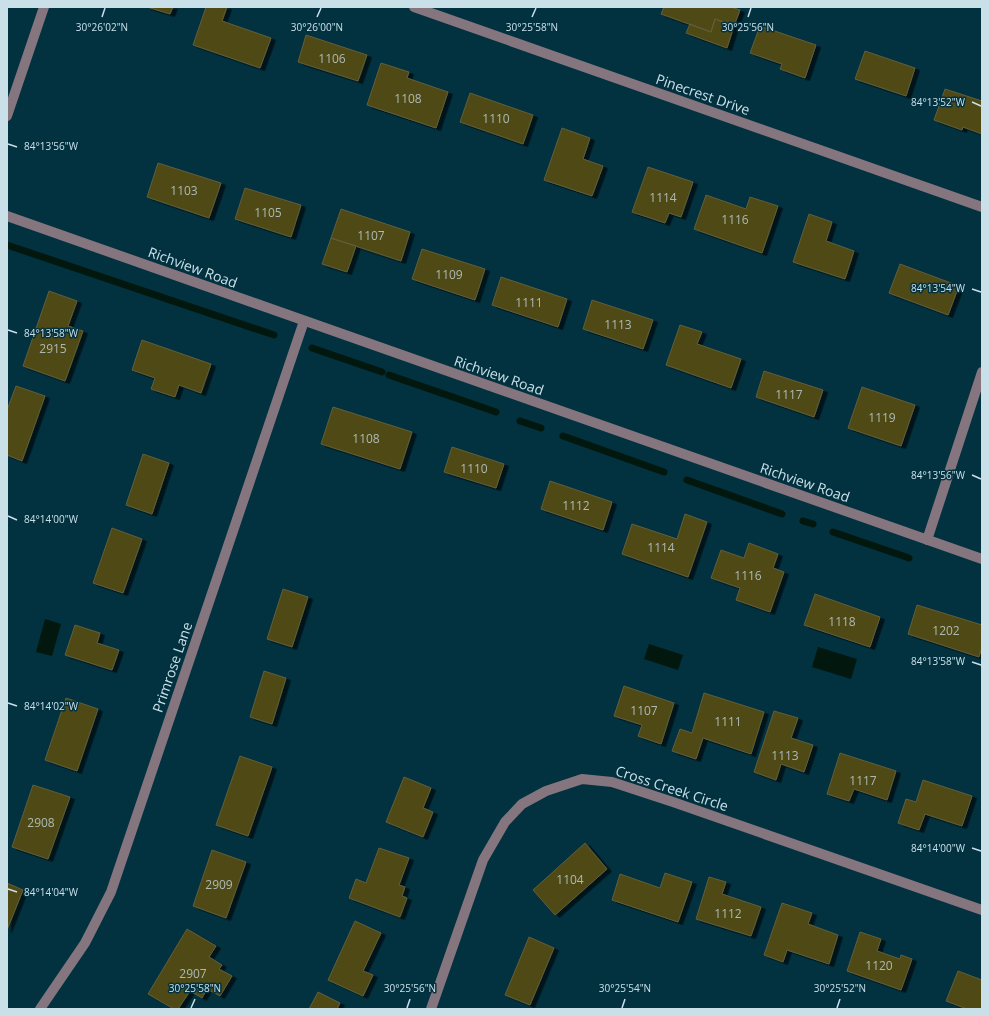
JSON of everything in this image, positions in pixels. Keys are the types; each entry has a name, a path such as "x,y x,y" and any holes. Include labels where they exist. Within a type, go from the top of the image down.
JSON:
{"street":[{"path":"7,116 44,7"},
{"name":"Pinecrest Drive","path":"414,7 982,207"},
{"name":"Richview Road","path":"7,216 982,559"},
{"name":"Primrose Lane","path":"40,1009 85,943 111,892 304,321"},
{"path":"926,540 982,372"},
{"name":"Cross Creek Circle","path":"431,1009 483,860 505,822 522,804 546,790 582,779 612,782 982,910"}],"shaded area":[{"path":"45,619 61,624 52,656 36,652"},
{"path":"649,644 683,655 678,670 644,659"},
{"path":"818,647 857,659 851,679 812,667"}],"building":[{"path":"147,7 173,7 170,14"},
{"path":"206,7 227,7 222,21 271,38 260,68 193,45"},
{"path":"664,7 731,7 740,10 734,26 715,19 711,32 661,14"},
{"path":"715,19 734,26 727,48 686,33 690,24 711,32"},
{"path":"760,26 816,45 805,78 780,69 782,64 750,53"},
{"path":"306,35 367,55 358,81 298,62"},
{"path":"865,51 915,68 906,96 855,79"},
{"path":"381,63 409,72 407,78 448,92 436,128 367,105"},
{"path":"945,89 982,101 982,134 963,127 962,130 934,120"},
{"path":"470,93 533,115 523,144 460,122"},
{"path":"562,128 590,138 583,159 603,166 592,196 544,180"},
{"path":"158,163 221,183 209,218 147,197"},
{"path":"648,167 693,182 681,217 669,213 665,223 632,212"},
{"path":"245,188 301,205 291,237 235,219"},
{"path":"706,195 746,209 750,197 778,206 762,253 694,229"},
{"path":"341,209 410,232 401,261 331,238"},
{"path":"809,214 832,222 826,241 854,251 845,279 793,262"},
{"path":"331,238 356,246 347,272 322,264"},
{"path":"422,249 485,269 475,300 412,279"},
{"path":"900,264 959,286 948,315 889,293"},
{"path":"501,277 567,299 558,327 492,305"},
{"path":"49,291 77,301 68,326 83,331 65,381 23,366"},
{"path":"592,300 653,320 643,349 583,329"},
{"path":"680,325 702,332 697,344 741,359 731,388 666,365"},
{"path":"142,340 211,364 201,393 179,385 175,397 151,389 155,378 132,370"},
{"path":"764,371 823,390 814,417 756,397"},
{"path":"16,386 45,396 22,461 7,455 7,410"},
{"path":"862,387 915,405 901,446 848,428"},
{"path":"333,407 412,432 400,469 321,444"},
{"path":"452,447 504,464 496,488 444,472"},
{"path":"143,454 169,463 152,514 126,505"},
{"path":"550,481 612,502 603,530 541,509"},
{"path":"685,514 707,522 688,577 622,554 632,524 677,539"},
{"path":"112,528 142,539 123,593 93,583"},
{"path":"749,543 778,554 773,568 784,572 770,612 736,600 740,588 711,578 721,550 744,558"},
{"path":"283,589 308,597 292,647 267,639"},
{"path":"815,594 880,617 870,647 804,625"},
{"path":"917,605 982,625 982,647 979,657 908,634"},
{"path":"75,625 100,633 97,643 119,650 112,670 65,655"},
{"path":"264,671 286,678 272,724 250,717"},
{"path":"624,686 674,703 661,744 638,736 642,725 614,716"},
{"path":"704,693 764,712 751,754 703,738 696,759 672,751 680,729 692,733"},
{"path":"66,698 98,709 77,771 45,760"},
{"path":"774,711 798,718 791,738 813,745 804,772 781,764 776,780 754,772"},
{"path":"840,753 896,771 887,800 854,789 849,801 827,794"},
{"path":"240,756 272,767 248,836 216,825"},
{"path":"404,777 431,788 423,808 433,812 423,837 386,822"},
{"path":"923,780 972,796 962,826 925,814 919,830 898,823 906,799 916,802"},
{"path":"33,785 70,797 48,859 12,847"},
{"path":"585,843 607,869 555,915 533,890"},
{"path":"379,848 409,858 399,885 405,887 402,896 407,898 400,917 349,898 356,879 366,883"},
{"path":"212,850 246,862 226,918 193,906"},
{"path":"665,873 692,882 678,922 612,900 620,874 660,888"},
{"path":"709,877 726,882 722,894 761,907 751,936 696,919"},
{"path":"7,883 23,890 7,930"},
{"path":"782,903 812,913 808,924 838,935 829,964 787,950 783,962 764,955"},
{"path":"355,921 381,933 363,971 373,975 363,996 328,980"},
{"path":"187,929 216,946 209,957 222,965 219,969 232,976 220,996 207,989 202,998 190,991 178,1009 174,1009 148,994"},
{"path":"860,932 881,939 877,951 900,959 901,955 912,959 901,990 847,971"},
{"path":"529,937 554,948 530,1005 505,995"},
{"path":"958,971 982,980 982,1009 967,1009 946,1001"},
{"path":"318,992 340,1003 337,1009 309,1009"}],"waterway":[{"path":"7,245 274,335"},
{"path":"312,348 382,372"},
{"path":"389,375 496,412"},
{"path":"520,421 541,428"},
{"path":"563,436 664,472"},
{"path":"687,480 782,514"},
{"path":"803,521 813,524"},
{"path":"833,532 909,558"}]}
